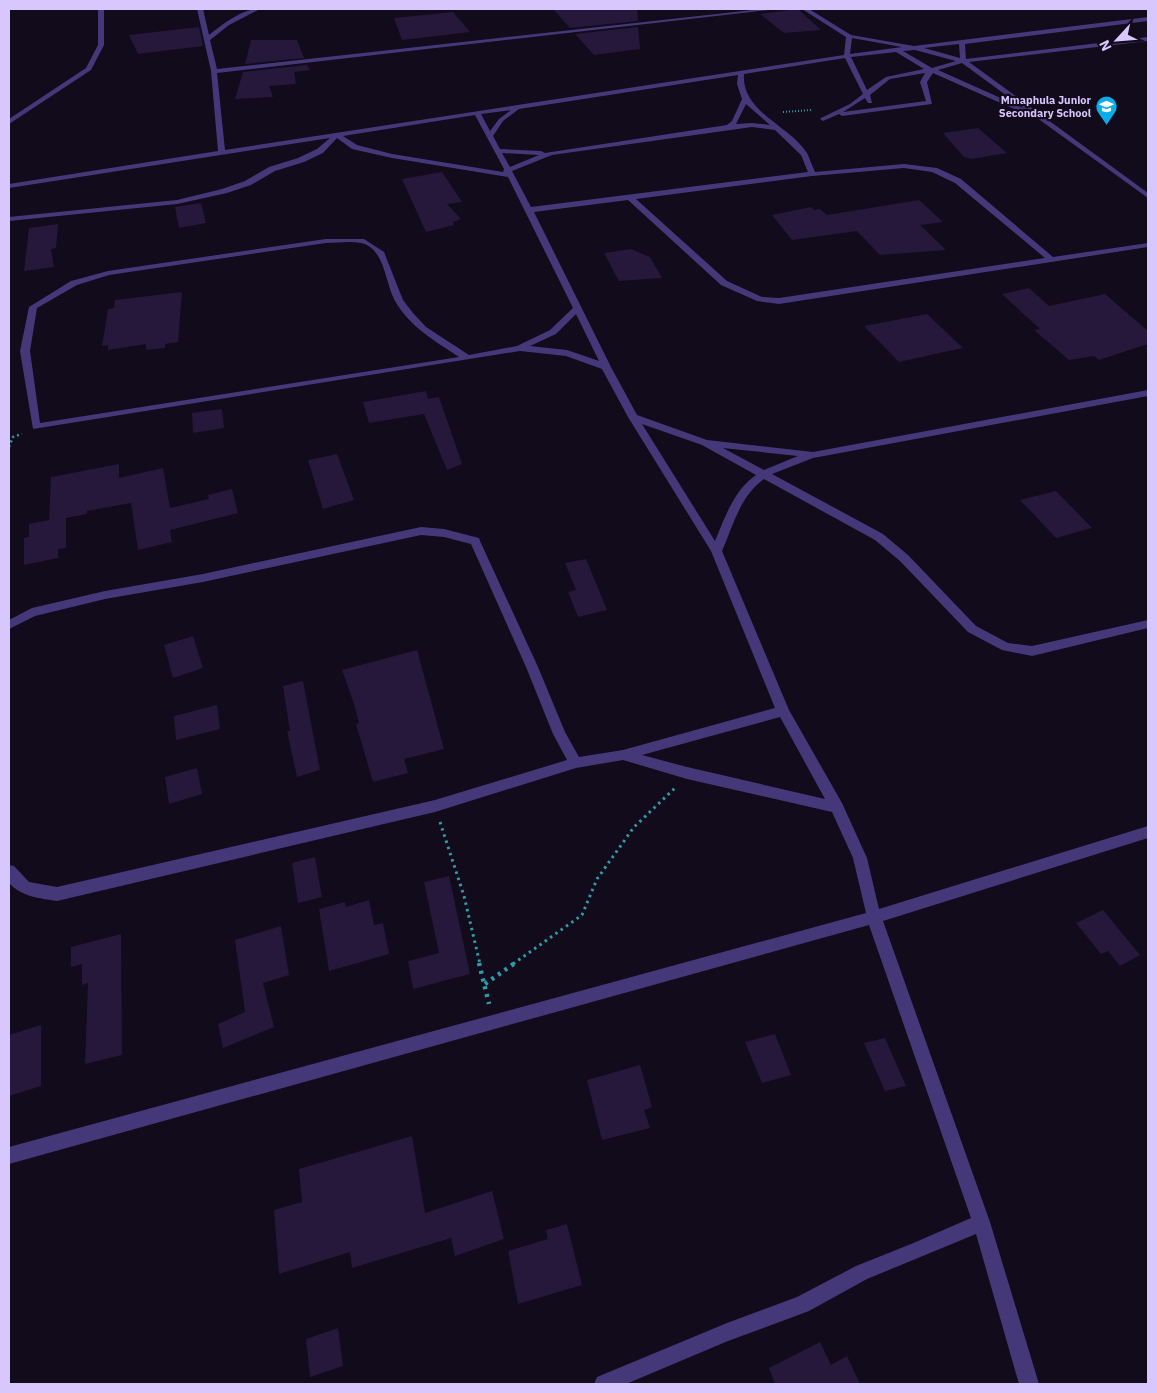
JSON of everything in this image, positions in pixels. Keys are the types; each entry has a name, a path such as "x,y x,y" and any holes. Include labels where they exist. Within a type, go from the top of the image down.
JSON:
{"street":[{"path":"9,122 88,69 101,45 101,9"},
{"path":"200,9 214,71 222,154"},
{"path":"206,40 227,24 257,9"},
{"path":"712,9 734,14"},
{"path":"214,71 775,9"},
{"path":"805,9 849,36 916,48 963,60 1148,196"},
{"path":"683,18 688,10"},
{"path":"9,186 847,56 973,39 1148,19"},
{"path":"849,36 847,56 874,110"},
{"path":"823,119 867,95 893,76 932,70 963,60 1148,38"},
{"path":"963,60 962,43 973,39"},
{"path":"897,50 932,70 1048,122"},
{"path":"833,115 930,103 923,88 924,80 932,70"},
{"path":"741,73 740,84 745,99 804,154 812,174"},
{"path":"730,126 735,122 745,99"},
{"path":"489,137 501,120 518,107"},
{"path":"477,114 507,173 529,210 606,367 633,417 716,551 783,711 837,807 860,858 874,917 981,1222 1030,1384"},
{"path":"496,151 552,153 699,133 730,126 752,125 776,128"},
{"path":"337,135 355,147 392,156 507,173 552,153"},
{"path":"9,220 177,202 224,191 248,184 272,169 301,160 320,151 337,135"},
{"path":"529,210 812,174 904,166 934,170 958,181 1050,258"},
{"path":"630,197 724,282 760,299 779,301 1050,258 1148,245"},
{"path":"467,358 423,329 410,315 399,300 390,271 380,252 364,241 326,241 108,273 74,283 33,307 25,351 36,427 467,358 520,348 553,332 577,308"},
{"path":"520,348 567,353 606,367"},
{"path":"716,551 750,486 765,475 812,455 1148,393"},
{"path":"633,417 706,443 880,537 904,558 972,629 1006,648 1032,652 1148,624"},
{"path":"706,443 812,455"},
{"path":"9,626 32,612 105,595 203,578 421,531 444,533 474,541 532,667 559,734 576,762"},
{"path":"9,871 16,884 33,891 57,894 435,806 576,762 622,755 783,711"},
{"path":"622,755 687,773 837,807"},
{"path":"9,1156 874,917 1148,832"},
{"path":"604,1384 727,1332 802,1304 862,1272 914,1252 981,1222"}],"path":[{"path":"761,114 816,109"},
{"path":"485,984 582,915 597,879 634,827 666,799 687,773"},
{"path":"435,806 464,896 493,1022"}],"building":[{"path":"553,9 637,9 638,21 570,28"},
{"path":"798,9 821,30 784,33 760,14"},
{"path":"453,12 470,32 402,40 394,18"},
{"path":"199,27 203,46 138,54 129,35"},
{"path":"638,27 640,49 594,55 575,34"},
{"path":"251,40 297,40 304,58 245,64"},
{"path":"307,65 310,70 294,72 296,84 269,86 273,97 235,99 243,72"},
{"path":"978,128 1007,153 972,159 964,157 943,133"},
{"path":"442,172 462,202 447,204 461,219 453,222 454,225 426,232 402,179"},
{"path":"919,200 943,222 920,225 946,250 880,255 857,231 792,240 772,215 811,207 814,210 820,209 827,215"},
{"path":"201,203 206,223 179,228 175,207"},
{"path":"58,224 56,248 51,249 54,267 24,271 29,228"},
{"path":"631,249 650,257 662,278 619,281 604,253"},
{"path":"1029,288 1049,306 1105,294 1148,331 1148,344 1099,360 1094,356 1069,360 1034,330 1040,329 1002,294"},
{"path":"182,292 178,342 165,344 165,348 146,350 146,344 108,350 108,345 102,346 108,309 114,308 115,300"},
{"path":"927,314 963,348 899,362 864,326"},
{"path":"426,391 428,399 439,397 462,464 447,470 424,414 369,423 363,402"},
{"path":"222,409 224,428 193,433 192,413"},
{"path":"337,454 354,500 323,509 308,460"},
{"path":"119,464 119,478 163,468 170,508 209,499 208,495 232,489 238,513 170,530 172,542 138,550 131,503 87,511 87,514 66,518 66,548 58,549 58,558 24,565 24,538 29,537 29,524 49,520 51,477"},
{"path":"1056,491 1092,528 1056,538 1020,500"},
{"path":"586,559 607,610 578,617 568,592 576,590 565,563"},
{"path":"193,636 203,668 173,678 164,645"},
{"path":"417,650 444,749 404,759 408,773 373,782 356,724 359,723 354,704 342,670"},
{"path":"303,681 320,770 297,777 287,731 290,731 283,686"},
{"path":"217,705 220,729 176,740 174,716"},
{"path":"197,768 202,794 169,804 165,777"},
{"path":"315,857 322,897 298,903 292,863"},
{"path":"449,876 470,974 413,989 408,961 439,953 424,882"},
{"path":"369,900 374,925 383,923 389,954 329,971 319,909 345,902 346,907"},
{"path":"1103,910 1140,955 1120,966 1108,951 1101,954 1076,923"},
{"path":"281,926 289,975 263,983 274,1027 223,1048 218,1024 245,1012 235,940"},
{"path":"121,934 122,1055 85,1064 88,983 82,985 82,964 71,967 71,947"},
{"path":"41,1025 41,1086 9,1096 9,1035"},
{"path":"775,1034 791,1075 762,1083 745,1042"},
{"path":"885,1038 906,1086 885,1091 864,1043"},
{"path":"640,1065 652,1107 644,1110 650,1128 602,1140 587,1080"},
{"path":"412,1136 425,1213 492,1191 504,1239 455,1256 451,1238 352,1268 350,1252 279,1274 274,1210 302,1202 299,1169"},
{"path":"567,1224 582,1285 518,1304 508,1251 548,1239 546,1230"},
{"path":"338,1328 343,1366 310,1377 306,1339"},
{"path":"820,1342 831,1365 847,1356 860,1384 775,1384 769,1368"}],"place":[{"name":"Mmaphula Junior Secondary School","path":"1107,125"}]}
